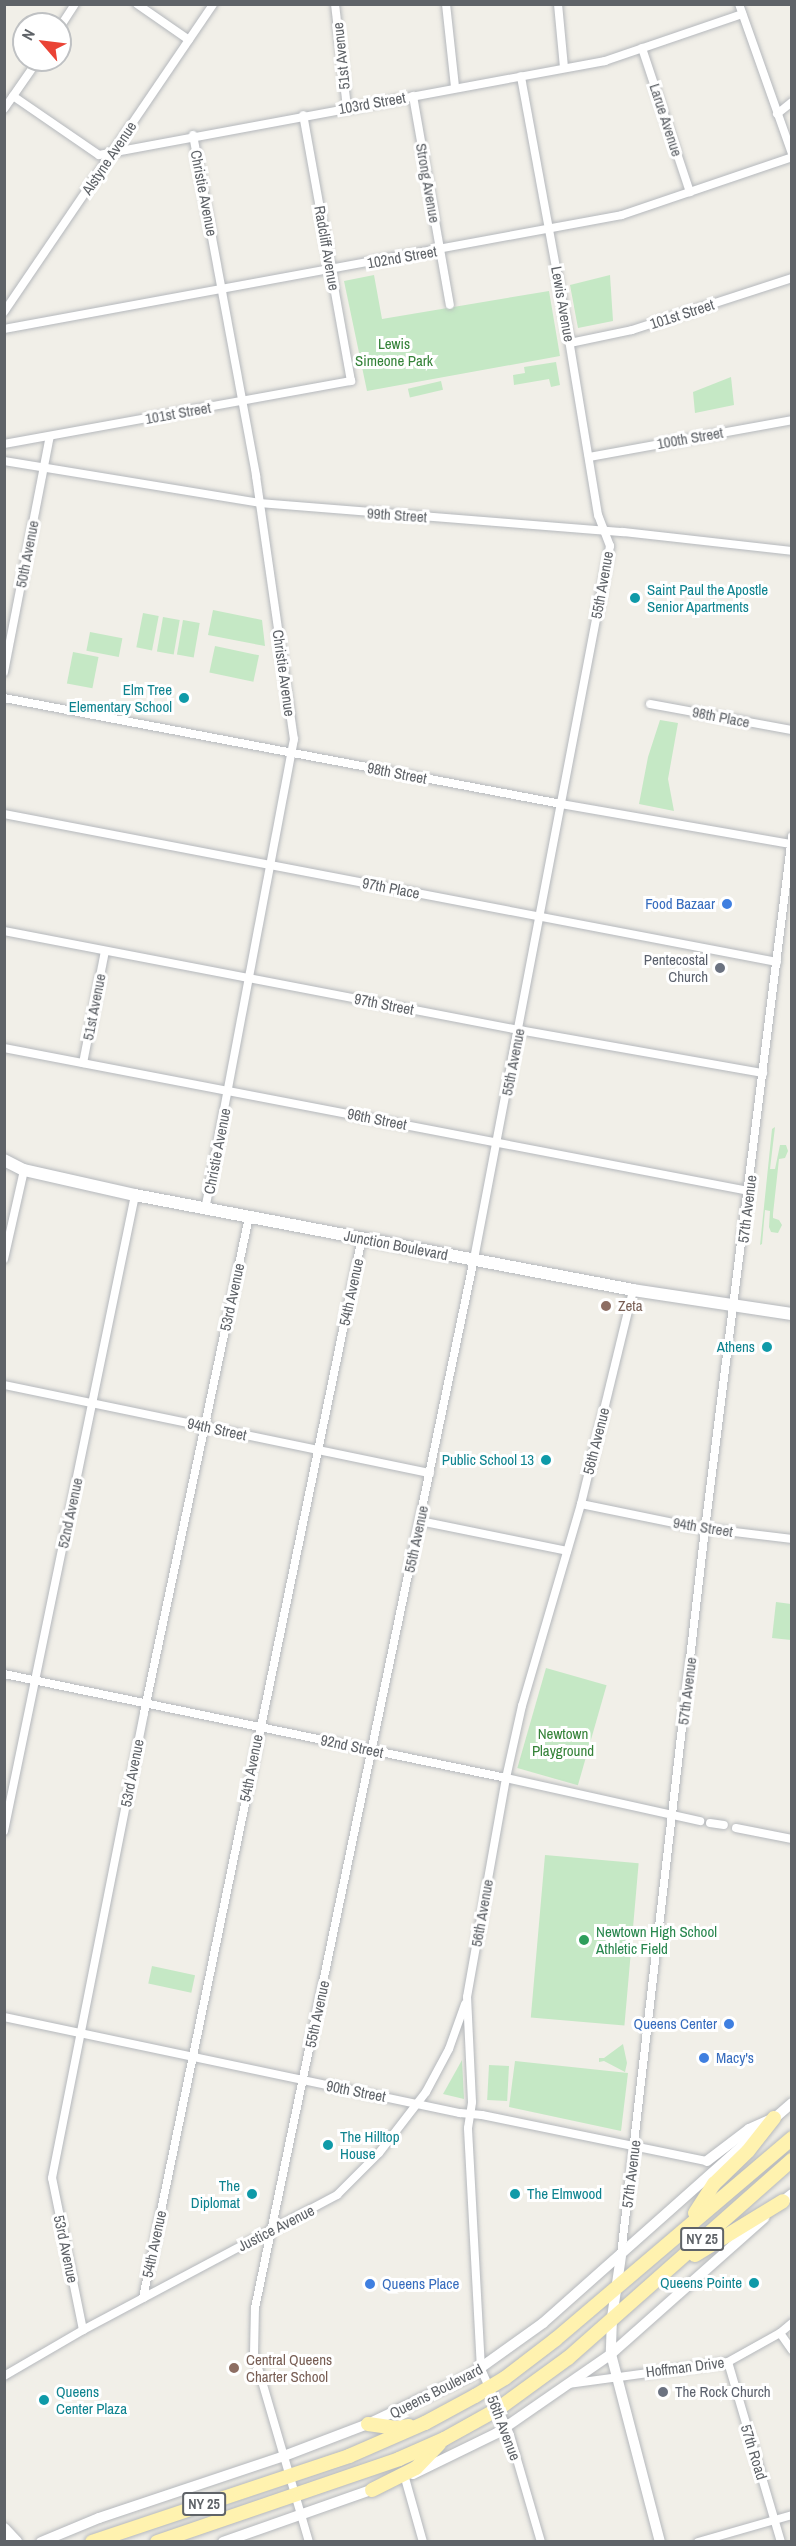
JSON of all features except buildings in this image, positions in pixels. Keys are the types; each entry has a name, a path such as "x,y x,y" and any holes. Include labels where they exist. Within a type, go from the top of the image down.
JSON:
{"main road":[{"name":"Junction Boulevard","path":"4,1160 24,1170 205,1209 633,1290 735,1308 792,1314"},
{"path":"687,2226 714,2184 748,2151 774,2118"},
{"name":"Queens Boulevard","path":"92,2541 349,2456 425,2423 488,2388 556,2339 792,2138"},
{"name":"NY 25","path":"157,2541 399,2459 444,2439 498,2409 568,2358 792,2160"},
{"path":"658,2279 787,2197"},
{"path":"368,2424 395,2428 425,2423"},
{"path":"372,2490 416,2468 444,2439"},
{"path":"4,2529 16,2541"}],"street":[{"path":"136,4 189,40"},
{"name":"Alstyne Avenue","path":"4,312 213,4"},
{"name":"51st Avenue","path":"335,4 347,107"},
{"path":"446,4 455,87"},
{"path":"558,4 564,68"},
{"path":"739,4 792,156"},
{"name":"103rd Street","path":"13,96 99,154 606,61 742,14"},
{"name":"Larue Avenue","path":"642,48 690,192"},
{"path":"4,108 30,72"},
{"name":"Lewis Avenue","path":"521,76 570,343 598,515 604,531"},
{"name":"Strong Avenue","path":"413,96 450,305"},
{"path":"777,114 792,102"},
{"name":"Radcliff Avenue","path":"303,115 351,381"},
{"name":"Christie Avenue","path":"193,135 260,503 294,739 251,978 205,1209"},
{"name":"102nd Street","path":"4,328 622,215 792,156"},
{"name":"101st Street","path":"570,343 632,330 792,278"},
{"name":"101st Street","path":"4,444 351,381"},
{"name":"100th Street","path":"589,457 792,420"},
{"name":"50th Avenue","path":"4,672 50,436"},
{"name":"99th Street","path":"4,461 260,503 604,531 792,551"},
{"name":"55th Avenue","path":"309,2541 253,2346 255,2308 430,1473 519,1030 610,546 604,531"},
{"name":"98th Street","path":"4,698 561,804 791,840"},
{"name":"98th Place","path":"650,704 792,730"},
{"name":"97th Place","path":"4,814 777,962"},
{"name":"57th Avenue","path":"660,2541 615,2377 611,2354 612,2318 619,2284 705,1529 735,1308 791,840"},
{"name":"97th Street","path":"4,931 519,1030 763,1073"},
{"name":"51st Avenue","path":"83,1063 105,951"},
{"name":"96th Street","path":"4,1048 749,1191"},
{"path":"4,1259 24,1170"},
{"name":"52nd Avenue","path":"4,1831 135,1195"},
{"name":"53rd Avenue","path":"82,2330 52,2178 146,1704 249,1217"},
{"name":"54th Avenue","path":"142,2298 362,1238"},
{"name":"56th Avenue","path":"541,2541 506,2427 481,2369 468,2128 472,2102 467,1998 506,1778 522,1706 581,1504 633,1290"},
{"name":"94th Street","path":"4,1385 430,1473"},
{"name":"94th Street","path":"581,1504 705,1529 792,1539"},
{"path":"420,1521 567,1551"},
{"name":"92nd Street","path":"4,1674 506,1778 700,1821"},
{"path":"710,1822 724,1825"},
{"path":"736,1828 792,1839"},
{"name":"Justice Avenue","path":"4,2376 82,2330 337,2196 379,2153 417,2104 449,2049 467,1998"},
{"name":"90th Street","path":"4,2017 417,2104 707,2161"},
{"name":"Queens Boulevard","path":"40,2541 99,2518 284,2456 368,2424 481,2369 543,2323 792,2103"},
{"path":"707,2161 749,2129 774,2118"},
{"path":"223,2541 405,2478 506,2427 611,2354 787,2197"},
{"name":"Hoffman Drive","path":"568,2384 728,2362 780,2333 792,2323"},
{"path":"780,2333 792,2350"},
{"name":"57th Road","path":"728,2362 781,2541"},
{"path":"405,2478 423,2541"},
{"path":"698,2541 792,2515"}],"green space":[{"name":"Lewis Simeone Park","path":"374,275 382,319 549,291 560,356 367,391 344,281"},
{"path":"610,275 613,321 578,328 570,285"},
{"path":"556,362 560,385 551,387 549,379 514,385 513,375 525,373 524,367"},
{"path":"731,377 734,405 695,413 693,392"},
{"path":"441,381 443,390 410,397 408,389"},
{"path":"213,610 262,620 265,646 208,635"},
{"path":"143,613 159,616 152,650 136,647"},
{"path":"163,617 180,620 174,654 157,651"},
{"path":"183,620 200,623 194,657 177,654"},
{"path":"90,632 122,638 119,657 86,651"},
{"path":"215,646 259,655 253,682 209,672"},
{"path":"73,652 99,657 92,688 67,683"},
{"path":"660,720 678,723 668,779 674,811 639,804 648,757"},
{"path":"775,1127 770,1169 775,1169 780,1145 786,1145 788,1151 785,1158 779,1159 773,1214 773,1218 779,1220 782,1225 778,1233 771,1232 770,1211 765,1210 762,1244 760,1245 772,1129"},
{"path":"776,1602 791,1604 791,1640 772,1638"},
{"name":"Newtown Playground","path":"546,1668 607,1685 578,1785 517,1768"},
{"name":"Newtown High School Athletic Field","path":"545,1855 639,1863 624,2026 531,2017"},
{"path":"152,1966 195,1975 191,1993 148,1984"},
{"path":"623,2044 627,2063 625,2072 604,2061 599,2062 599,2058 604,2058"},
{"path":"462,2060 464,2099 443,2094"},
{"path":"515,2061 628,2073 621,2131 509,2107"},
{"path":"489,2065 509,2066 507,2101 487,2100"}],"place":[{"name":"Saint Paul the Apostle Senior Apartments","path":"635,598"},
{"name":"Elm Tree Elementary School","path":"184,698"},
{"name":"Food Bazaar","path":"727,904"},
{"name":"Pentecostal Church","path":"720,968"},
{"name":"Zeta","path":"606,1306"},
{"name":"Athens","path":"767,1347"},
{"name":"Public School 13","path":"546,1460"},
{"name":"Newtown High School Athletic Field","path":"584,1940"},
{"name":"Queens Center","path":"729,2024"},
{"name":"Macy's","path":"704,2058"},
{"name":"The Hilltop House","path":"328,2145"},
{"name":"The Diplomat","path":"252,2194"},
{"name":"The Elmwood","path":"515,2194"},
{"name":"Queens Pointe","path":"754,2283"},
{"name":"Queens Place","path":"370,2284"},
{"name":"Central Queens Charter School","path":"234,2368"},
{"name":"The Rock Church","path":"663,2392"},
{"name":"Queens Center Plaza","path":"44,2400"}]}
